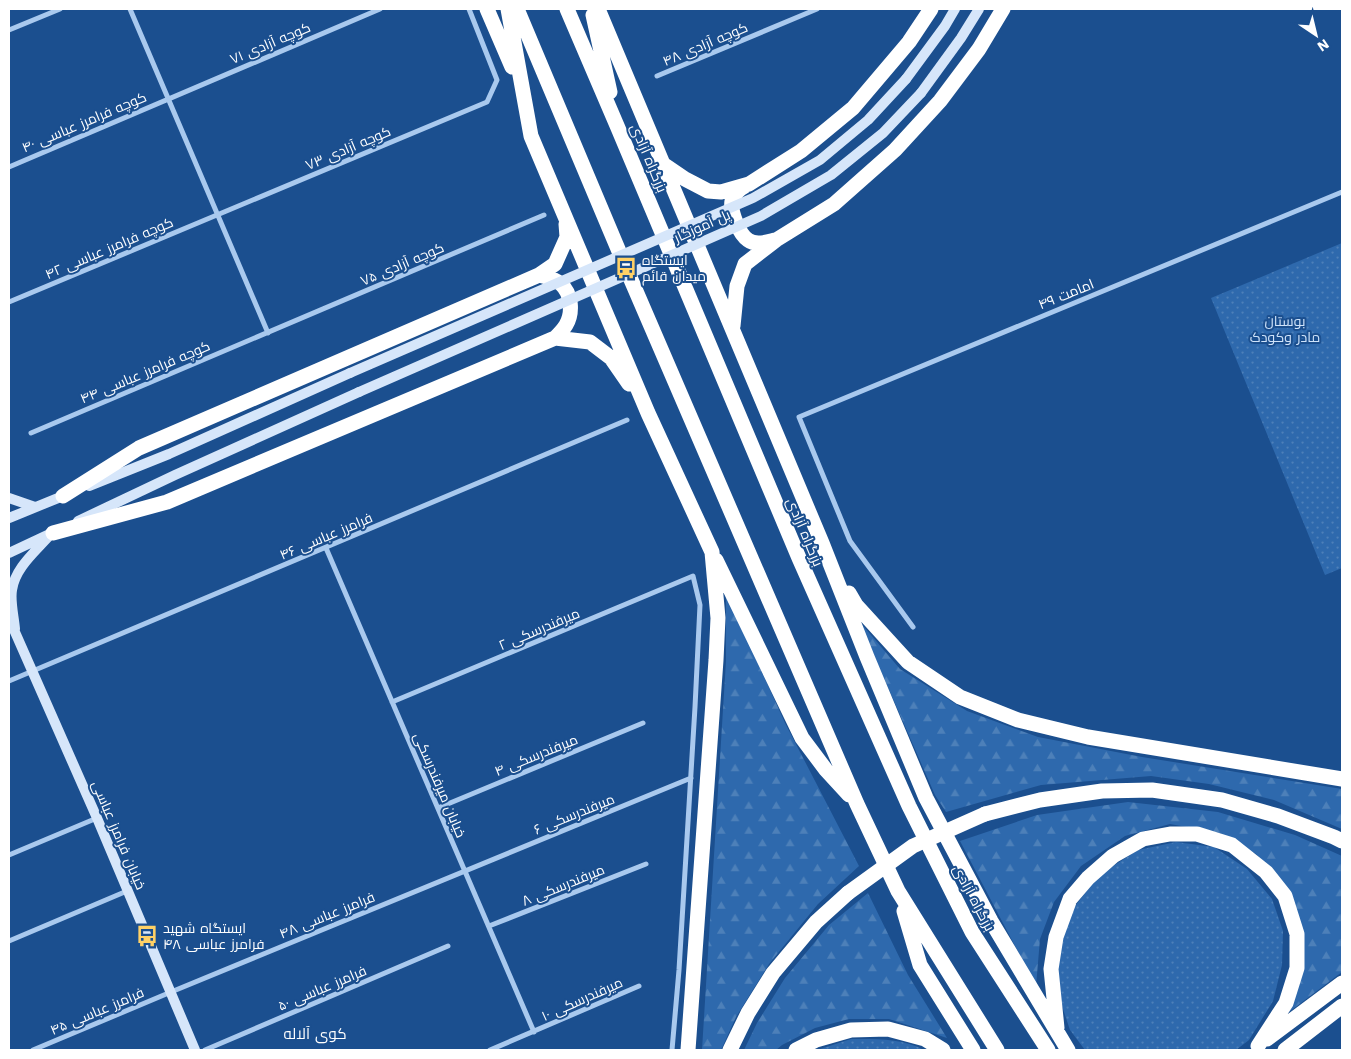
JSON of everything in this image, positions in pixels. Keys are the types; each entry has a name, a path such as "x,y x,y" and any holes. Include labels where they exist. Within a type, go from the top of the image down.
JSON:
{"highway":[{"path":"487,9 524,93"},
{"path":"508,9 531,136 648,413 712,552 802,738 826,770 857,804"},
{"path":"517,9 626,268 857,804 898,890 997,1050"},
{"name":"بزرگراه آزادی","path":"566,9 618,128 798,558 909,806 972,932 1048,1050"},
{"path":"592,9 618,128"},
{"path":"598,9 926,798 991,921 1068,1050"},
{"path":"776,240 760,244 748,240 734,217 732,201 738,190 801,150 853,108 909,42 931,9"},
{"path":"733,330 736,286 745,264 776,240 834,204 895,150 940,102 979,49 1003,9"},
{"path":"663,164 708,191 721,192 748,184"},
{"path":"63,496 139,448 539,275 555,264 562,250 567,237 566,217"},
{"path":"53,533 167,502 555,338 566,325 569,318 571,312 569,297 561,285 549,277 539,275"},
{"path":"555,338 590,342 611,358 648,413"},
{"path":"822,544 856,605 908,662 960,697 1018,720 1088,737 1342,779"},
{"path":"688,1050 716,660 718,618 712,552"},
{"path":"730,1050 748,1013 773,973 816,922 848,893 913,846 985,814 1040,800 1102,791 1152,790 1222,800 1278,816 1342,841"},
{"path":"1057,1034 1051,969 1056,938 1070,898 1088,878 1113,856 1143,839 1170,834 1197,834 1232,845 1266,872 1285,896 1297,934 1297,968 1286,1003 1255,1048"},
{"path":"898,890 920,965 973,1050"},
{"path":"1255,1048 1342,982"},
{"path":"1285,1050 1342,1006"},
{"path":"796,1050 816,1040 851,1030 888,1030 925,1040 943,1050"}],"main road":[{"name":"پل آموزگار","path":"9,518 168,454 753,198 820,160 868,120 906,79 945,26 954,9"},
{"name":"پل آموزگار","path":"11,549 53,533 175,475 359,392 761,216 831,175 883,133 921,93 961,38 979,9"},
{"path":"9,498 35,507"},
{"path":"15,632 11,591 15,577 25,562 53,533"},
{"path":"9,620 15,632"},
{"name":"خیابان فرامرز عباسی","path":"15,632 97,818 195,1050"}],"street":[{"path":"9,30 60,9"},
{"path":"130,9 268,333"},
{"name":"کوچه آزادی ۷۱","path":"168,99 380,9"},
{"name":"کوچه آزادی ۷۳","path":"218,215 487,102 497,80 469,9"},
{"name":"کوچه آزادی ۴۸","path":"657,76 817,9"},
{"name":"کوچه فرامرز عباسی ۴۰","path":"9,167 168,99"},
{"name":"امامت ۴۹","path":"913,627 850,542 799,417 1342,192"},
{"name":"کوچه فرامرز عباسی ۴۲","path":"9,302 218,215"},
{"name":"کوچه آزادی ۷۵","path":"268,333 544,216"},
{"name":"کوچه فرامرز عباسی ۴۴","path":"31,433 268,333"},
{"name":"فرامرز عباسی ۴۶","path":"9,681 627,420"},
{"name":"خیابان میرفندرسکی","path":"326,548 534,1032"},
{"name":"میرفندرسکی ۲","path":"392,702 693,576 700,605 691,778"},
{"name":"میرفندرسکی ۴","path":"438,808 643,723"},
{"path":"672,1050 680,970 691,778"},
{"name":"میرفندرسکی ۶","path":"465,870 691,778"},
{"path":"9,855 97,818"},
{"name":"میرفندرسکی ۸","path":"489,926 646,864"},
{"name":"فرامرز عباسی ۴۸","path":"171,992 465,870"},
{"path":"9,941 128,891"},
{"name":"فرامرز عباسی ۵۰","path":"206,1050 448,946"},
{"name":"میرفندرسکی ۱۰","path":"490,1050 639,986"},
{"name":"فرامرز عباسی ۴۵","path":"33,1050 171,992"}],"green space":[{"name":"بوستان مادر وکودک","path":"1342,243 1342,568 1325,575 1211,298"},
{"path":"726,593 785,723 859,866 818,904 769,964 736,1017 721,1050 702,1050 726,661"},
{"path":"859,621 900,669 967,711 1038,737 1142,757 1342,789 1342,829 1274,800 1209,784 1151,776 1041,785 946,812 935,795"},
{"path":"1128,802 1218,812 1295,835 1342,856 1342,972 1289,1012 1300,974 1290,893 1256,854 1220,833 1170,824 1125,836 1081,866 1054,902 1040,939 1036,986 960,841 1037,815"},
{"path":"1176,842 1214,847 1247,869 1272,899 1283,931 1282,965 1273,1001 1249,1040 1236,1050 1085,1050 1070,1030 1057,991 1057,950 1072,910 1099,875 1138,850"},
{"path":"868,893 908,975 947,1038 889,1019 849,1019 815,1028 776,1050 744,1050 757,1023 785,978 829,925"},
{"path":"851,1039 898,1041 924,1050 817,1050"}],"place":[{"name":"ایستگاه میدان قائم","path":"626,268"},
{"name":"ایستگاه شهید فرامرز عباسی ۴۸","path":"147,936"}],"district":[{"name":"کوی آلاله","path":"315,1034"}]}
